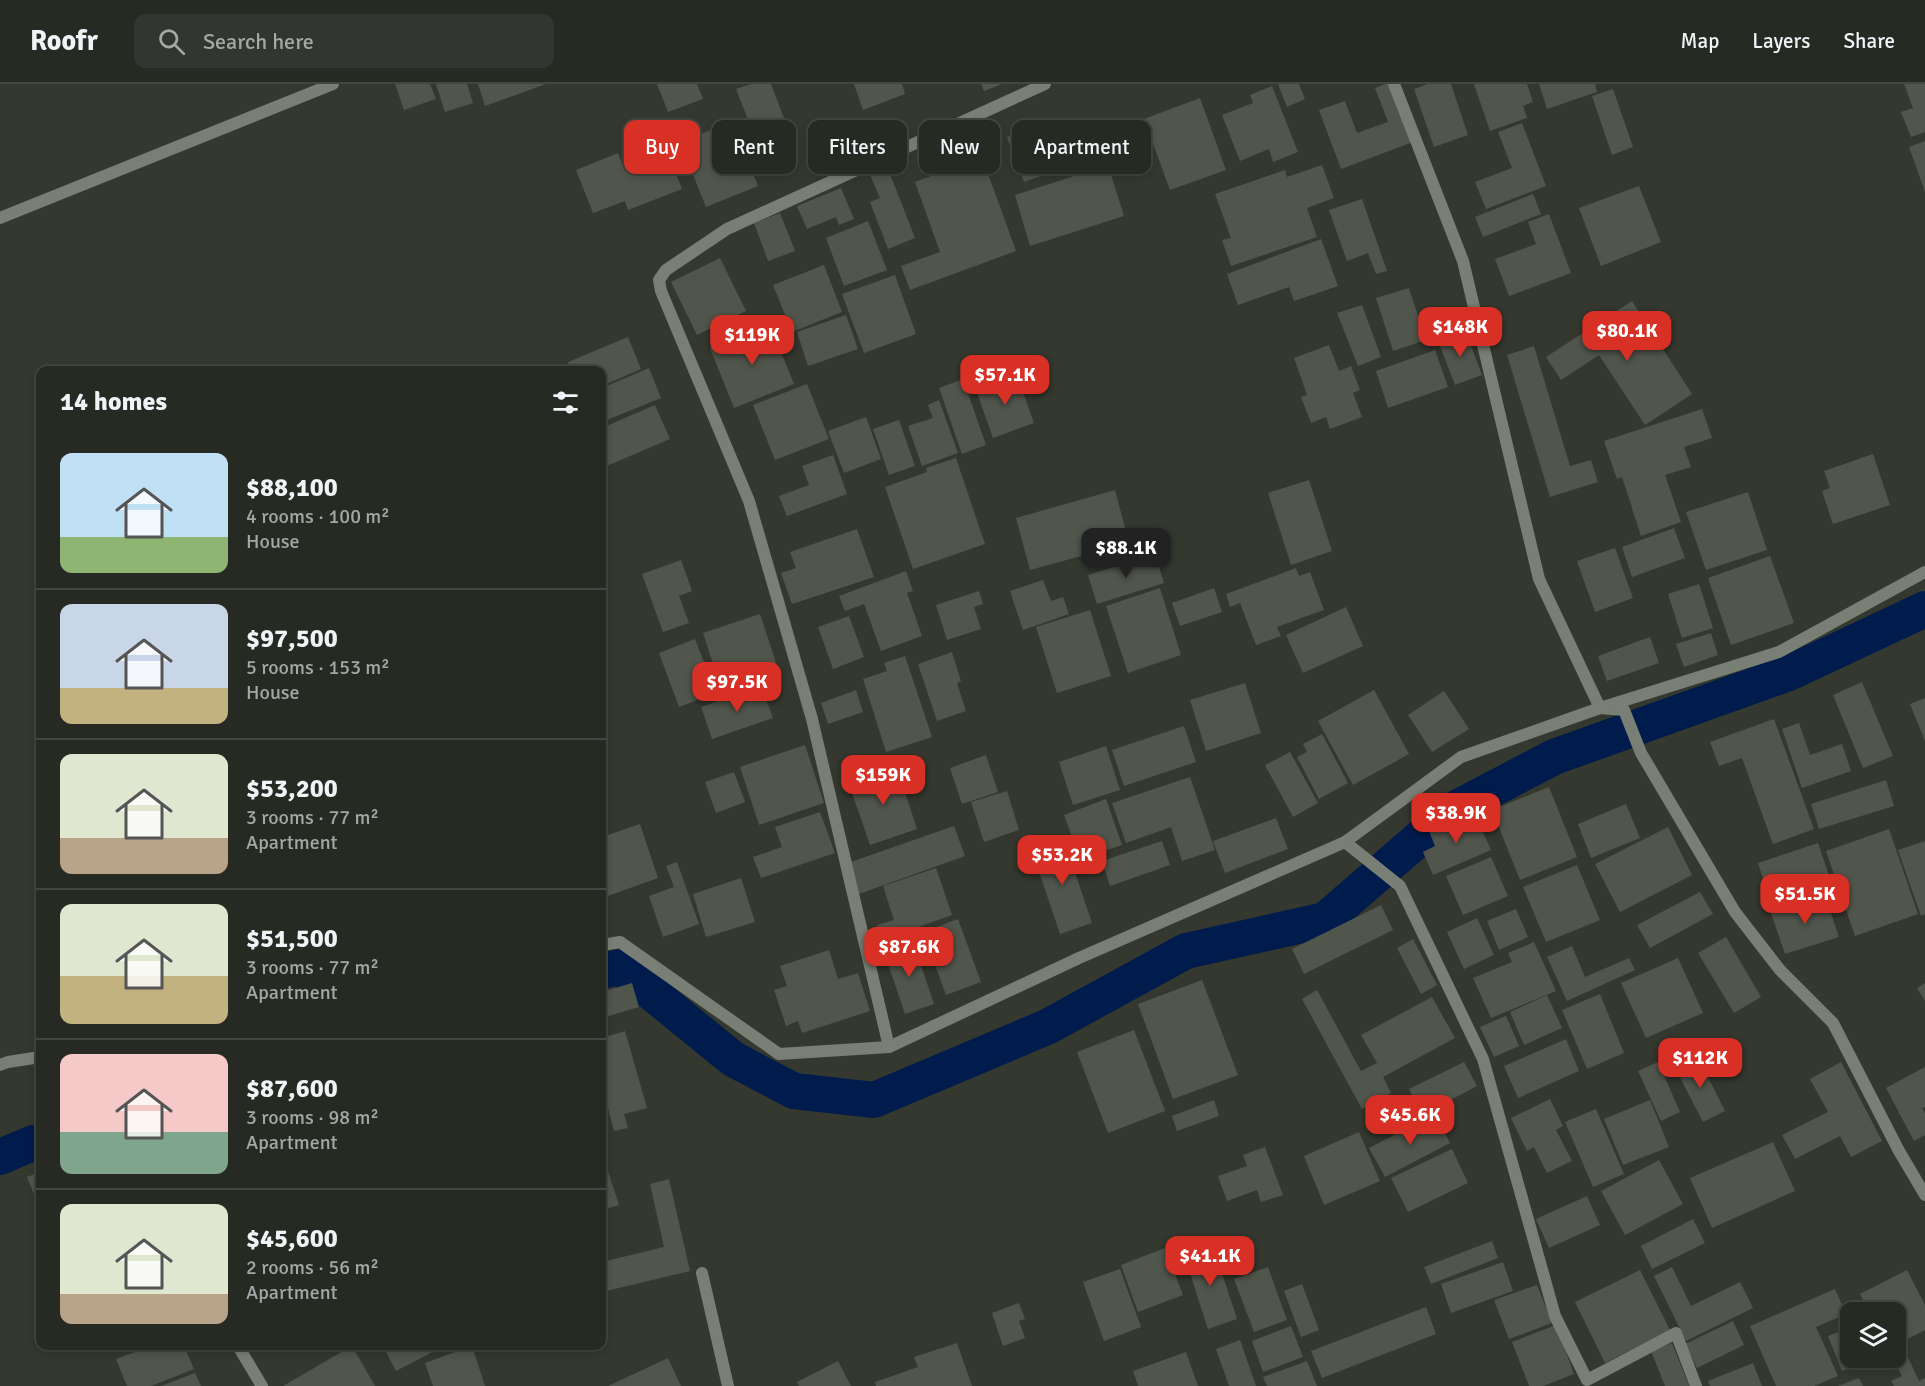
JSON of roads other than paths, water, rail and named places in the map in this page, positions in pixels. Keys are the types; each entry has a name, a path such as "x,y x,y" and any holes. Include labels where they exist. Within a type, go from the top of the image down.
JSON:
{"street":[{"path":"0,218 333,84"},
{"path":"889,1047 812,718 752,513 661,291 659,280 666,270 727,229 1045,84"},
{"path":"1394,84 1463,261 1539,579 1600,708"},
{"path":"606,944 620,942 779,1054 889,1047 1079,958 1345,842 1461,757 1600,708 1779,652 1925,572"},
{"path":"1600,708 1624,710 1641,753 1735,912 1780,970 1833,1023 1899,1151 1925,1195"},
{"path":"1345,842 1400,886 1483,1059 1555,1316 1587,1380 1676,1333 1696,1386"},
{"path":"0,1065 36,1058"},
{"path":"702,1274 728,1386"},
{"path":"240,1350 262,1386"}],"waterway":[{"path":"606,970 620,967 733,1059 794,1091 874,1100 1047,1027 1186,951 1325,920 1451,811 1554,757 1789,673 1925,609"},
{"path":"0,1157 36,1143"}]}
